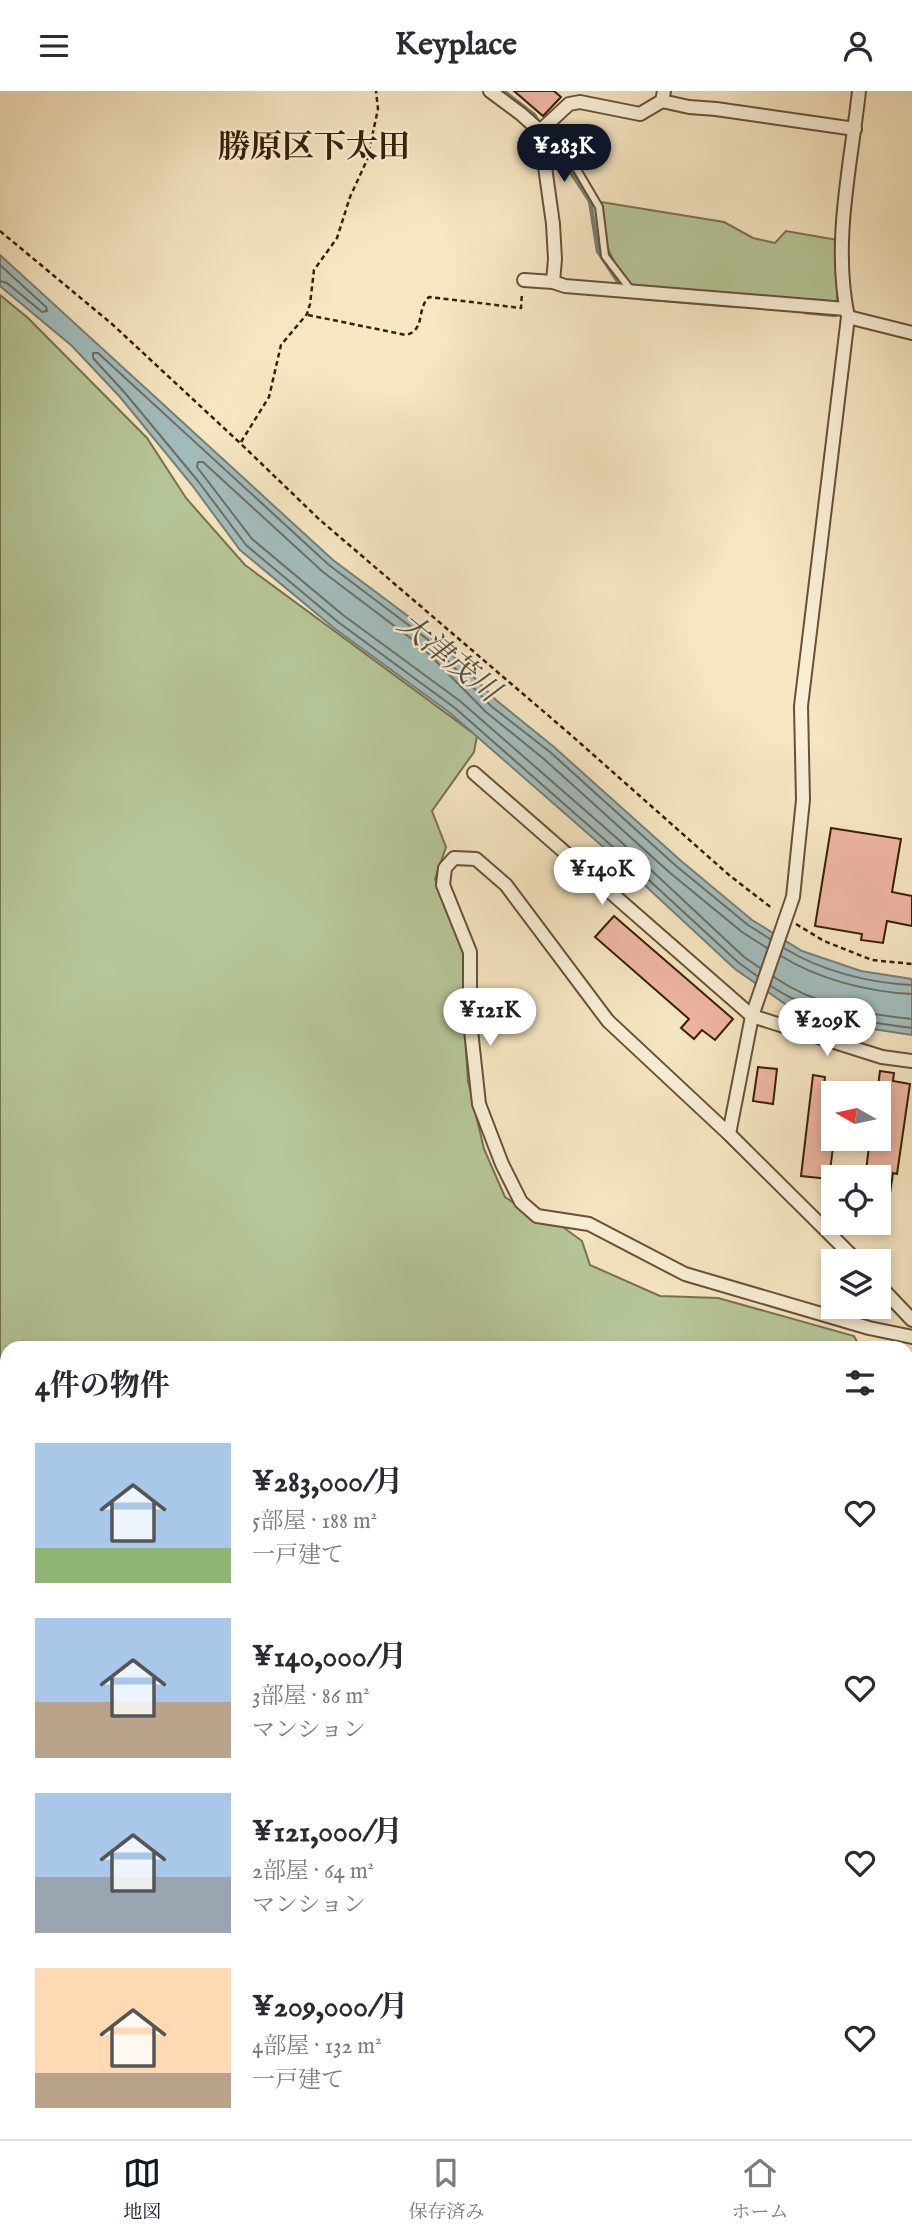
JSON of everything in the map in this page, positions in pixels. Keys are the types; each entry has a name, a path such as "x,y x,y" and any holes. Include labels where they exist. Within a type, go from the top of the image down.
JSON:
{"street":[{"path":"490,91 544,127"},
{"path":"729,1134 752,1016 793,897 803,800 801,706 847,313 842,266 842,218 859,91"},
{"path":"544,127 569,104 580,102 640,114 663,96 689,107 855,129"},
{"path":"544,127 555,259 553,282"},
{"path":"524,280 847,313 912,333"},
{"path":"474,773 752,1016 882,1057 912,1061"},
{"path":"845,1249 729,1134 608,1021 506,885 476,859 454,859 445,868 443,885 471,952 470,1021 480,1104 502,1164 521,1202 537,1216 589,1224 685,1274 869,1328 912,1337"},
{"path":"891,1298 912,1320"}],"lane":[{"path":"544,127 599,207 605,256 634,292"}],"path":[{"path":"240,443 269,397 281,345 307,314 314,270 337,238 350,197 367,160 378,109 376,91"},
{"path":"0,231 112,324 320,520 729,875 785,917 824,941 872,960 912,964"},
{"path":"307,314 406,335 414,333 418,328 424,300 429,297 521,308 524,280"}],"green space":[{"path":"601,202 724,222 753,238 775,243 786,231 838,240 837,303 630,286 608,247"},
{"path":"0,295 28,318 147,438 186,498 245,565 477,736 474,752 432,811 446,847 435,879 463,948 463,1005 468,1081 484,1149 505,1197 529,1213 541,1211 582,1241 590,1265 660,1296 718,1298 854,1336 857,1341 0,1341"}],"water":[{"name":"大津茂川","path":"0,255 333,560 432,634 496,700 554,747 680,860 752,920 802,951 861,971 912,979 912,1035 846,1025 788,1006 735,969 609,852 450,713 334,628 240,550 192,485 120,397 72,346 0,286"}],"building":[{"path":"514,91 554,91 561,97 543,116"},
{"path":"831,828 901,839 892,892 912,896 912,926 887,921 883,943 861,940 862,934 815,926"},
{"path":"614,916 733,1019 715,1040 702,1030 694,1039 681,1028 689,1019 595,937"},
{"path":"758,1067 777,1069 773,1104 753,1101"},
{"path":"880,1071 894,1073 893,1081 910,1084 897,1174 893,1173 891,1186 891,1165 867,1165 868,1151 891,1151 891,1081 879,1081"},
{"path":"813,1075 825,1077 824,1081 821,1081 821,1151 832,1151 831,1165 821,1165 821,1178 801,1176"}],"waterway":[{"path":"503,91 534,115 539,123"},
{"path":"544,131 590,201 598,251 623,289"},
{"path":"641,298 737,306"},
{"path":"805,312 835,315"}],"district":[{"name":"勝原区下太田","path":"314,146"}]}
